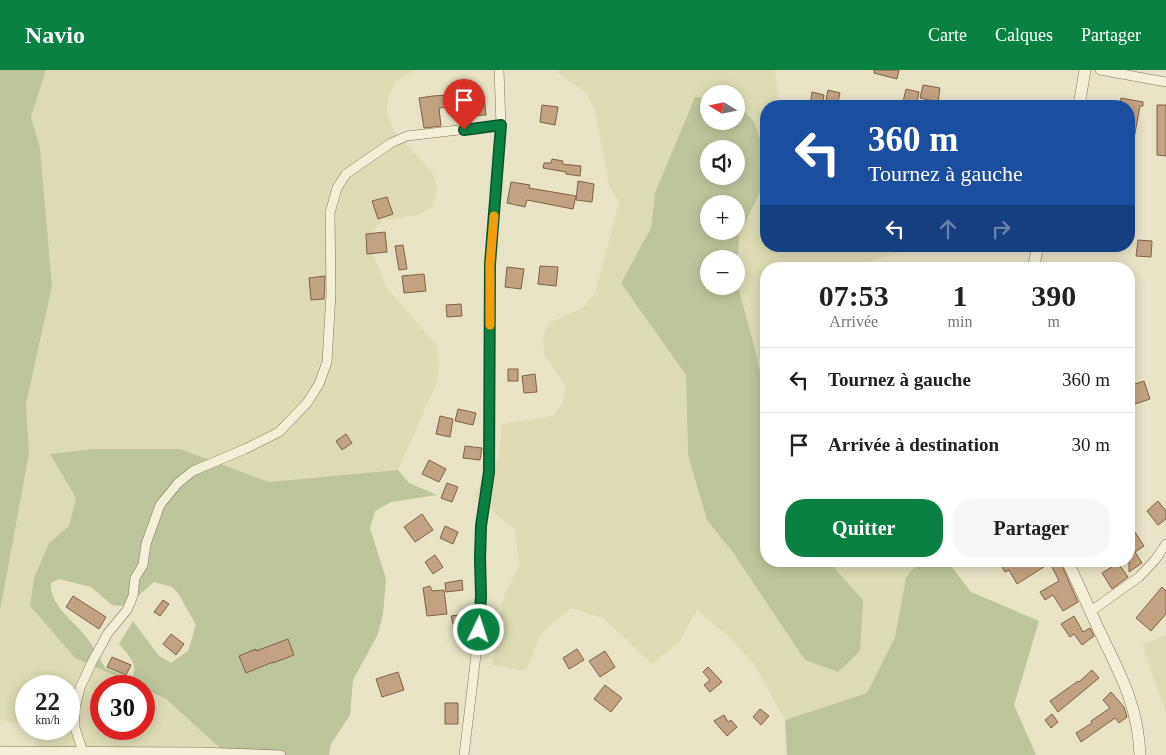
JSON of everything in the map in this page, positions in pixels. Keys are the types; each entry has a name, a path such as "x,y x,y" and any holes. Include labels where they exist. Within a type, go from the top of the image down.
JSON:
{"street":[{"path":"464,755 479,630 481,526 489,472 490,264 501,125 499,70"},
{"path":"1080,100 1085,70"},
{"path":"1100,70 1166,82"},
{"path":"83,752 75,728 75,709 80,688 108,633 127,610 133,596 135,578 143,566 146,544 160,505 178,483 193,471 246,449 279,432 308,403 319,384 327,362 331,293 330,213 337,188 346,174 391,143 407,136 501,125"},
{"path":"1091,611 1139,577 1155,560 1166,544"},
{"path":"1071,567 1119,669 1130,700 1140,740 1140,755"},
{"path":"0,750 199,752 281,755"}],"shaded area":[{"path":"46,70 415,70 397,80 388,97 387,114 394,131 433,173 437,189 433,207 418,215 383,220 371,233 372,252 386,287 437,346 439,364 437,382 398,470 269,482 180,449 50,454 76,498 69,526 49,543 34,578 30,606 75,658 113,675 90,675 90,740 155,740 155,694 166,699 227,753 31,755 36,740 80,740 80,675 15,675 15,723 0,720 0,611 29,454 26,404 52,286 40,148 31,117"},
{"path":"560,70 775,70 778,100 760,100 760,176 745,126 745,85 700,85 700,98 695,98 655,193 651,228 621,283 686,375 688,455 707,520 734,554 805,660 827,567 914,567 906,578 895,637 867,693 785,720 754,664 729,637 697,610 679,642 652,664 603,618 571,608 541,633 526,671 492,665 504,596 519,566 515,530 474,495 499,457 502,424 553,416 563,402 565,385 544,355 543,338 548,323 582,309 595,294 619,202 609,186 595,110 586,93 558,73"},
{"path":"760,192 760,252 900,252 869,262 760,262 760,372 740,295 745,295 745,250 738,250 739,240 745,240 745,223"},
{"path":"1166,635 1166,712 1142,645"}],"green space":[{"path":"0,70 46,70 31,117 40,148 52,286 26,404 29,454 0,611"},
{"path":"695,97 700,98 700,130 745,130 745,111 754,122 760,139 760,192 745,223 745,195 700,195 700,240 739,240 738,250 700,250 700,295 740,295 760,372 760,567 833,567 863,600 860,651 838,672 805,660 734,554 707,520 688,455 686,375 621,283 651,228 655,193"},
{"path":"95,449 180,449 269,482 398,470 409,483 437,495 391,502 375,511 370,528 386,579 383,614 378,634 353,680 350,715 331,744 329,755 228,755 166,699 155,694 155,675 133,675 134,664 119,644 133,621 159,656 171,663 188,651 196,625 178,593 172,587 154,582 130,603 122,606 112,605 91,587 59,579 51,583 51,591 58,606 87,638 105,668 123,675 113,675 75,658 30,606 34,578 49,543 69,526 76,498 50,454"},
{"path":"914,567 952,567 971,592 1039,621 1014,705 1036,755 787,755 785,720 867,693 895,637 906,578"}],"building":[{"path":"874,70 899,70 897,79 874,73"},
{"path":"923,85 940,88 938,100 920,98"},
{"path":"906,89 919,92 917,100 903,100"},
{"path":"828,90 840,93 838,100 826,100"},
{"path":"812,92 824,95 823,100 811,100"},
{"path":"448,95 449,107 439,108 441,126 424,128 419,98"},
{"path":"484,96 486,115 469,116 468,97"},
{"path":"1135,101 1143,102 1143,106 1140,106 1135,133"},
{"path":"542,105 558,107 555,125 540,122"},
{"path":"1157,105 1166,105 1166,156 1157,155"},
{"path":"552,159 563,161 562,164 581,166 580,176 543,168 544,163 551,163"},
{"path":"578,181 594,184 592,202 576,200"},
{"path":"511,182 530,185 529,188 576,196 573,209 527,200 525,207 507,203"},
{"path":"387,197 393,214 378,219 372,201"},
{"path":"385,232 387,252 367,254 366,234"},
{"path":"1138,240 1152,241 1151,257 1136,256"},
{"path":"403,245 407,269 399,270 395,246"},
{"path":"540,266 558,267 556,286 538,284"},
{"path":"507,267 524,269 521,289 505,287"},
{"path":"424,274 426,291 404,293 402,276"},
{"path":"325,276 324,299 311,300 309,278"},
{"path":"461,304 462,316 447,317 446,305"},
{"path":"508,369 518,369 518,381 508,381"},
{"path":"535,374 537,392 524,393 522,376"},
{"path":"1144,381 1150,399 1135,404 1135,384"},
{"path":"458,409 476,413 473,425 455,421"},
{"path":"440,416 453,419 450,437 436,434"},
{"path":"346,434 352,443 342,450 336,441"},
{"path":"465,446 482,448 480,460 463,458"},
{"path":"429,460 446,469 439,482 422,474"},
{"path":"447,483 458,487 452,502 441,498"},
{"path":"1158,501 1166,511 1166,519 1158,525 1147,511"},
{"path":"422,514 433,530 415,542 404,527"},
{"path":"445,526 458,532 453,544 440,538"},
{"path":"1135,532 1144,546 1135,552"},
{"path":"1135,552 1142,563 1129,572 1129,567 1135,567"},
{"path":"435,555 443,567 433,574 425,562"},
{"path":"1002,567 1044,567 1017,584 1009,570 1005,572"},
{"path":"1052,567 1063,567 1078,602 1063,611 1053,595 1045,600 1040,592 1059,581"},
{"path":"1112,567 1121,567 1128,577 1112,589 1102,573"},
{"path":"462,580 463,590 446,592 445,583"},
{"path":"430,586 432,591 444,590 447,614 427,616 423,588"},
{"path":"1162,587 1166,591 1166,614 1151,631 1136,618"},
{"path":"73,596 106,617 99,629 66,607"},
{"path":"163,600 169,604 160,616 154,612"},
{"path":"474,613 473,622 453,624 451,616"},
{"path":"1074,616 1083,632 1090,628 1094,636 1082,645 1074,634 1070,637 1061,624"},
{"path":"171,634 184,644 176,655 163,644"},
{"path":"288,639 294,655 246,673 239,656"},
{"path":"577,649 584,660 569,669 563,658"},
{"path":"605,651 615,667 600,677 589,661"},
{"path":"112,657 131,665 126,675 107,667"},
{"path":"708,667 722,682 710,692 704,685 710,680 703,672"},
{"path":"1092,670 1099,678 1058,712 1050,701 1079,682"},
{"path":"398,672 404,690 382,697 376,679"},
{"path":"605,685 622,698 611,712 594,699"},
{"path":"1111,692 1124,707 1127,717 1119,723 1115,718 1081,742 1076,733 1110,708 1103,700"},
{"path":"445,703 458,703 458,724 445,724"},
{"path":"760,709 769,716 761,725 753,717"},
{"path":"1052,714 1058,722 1051,728 1045,720"},
{"path":"724,715 728,722 731,720 737,727 727,736 714,721"}],"slow traffic":[{"path":"490,325 490,264 494,216"}],"route":[{"path":"464,130 501,125 490,264 490,442 489,472 481,526 479,630"}]}
